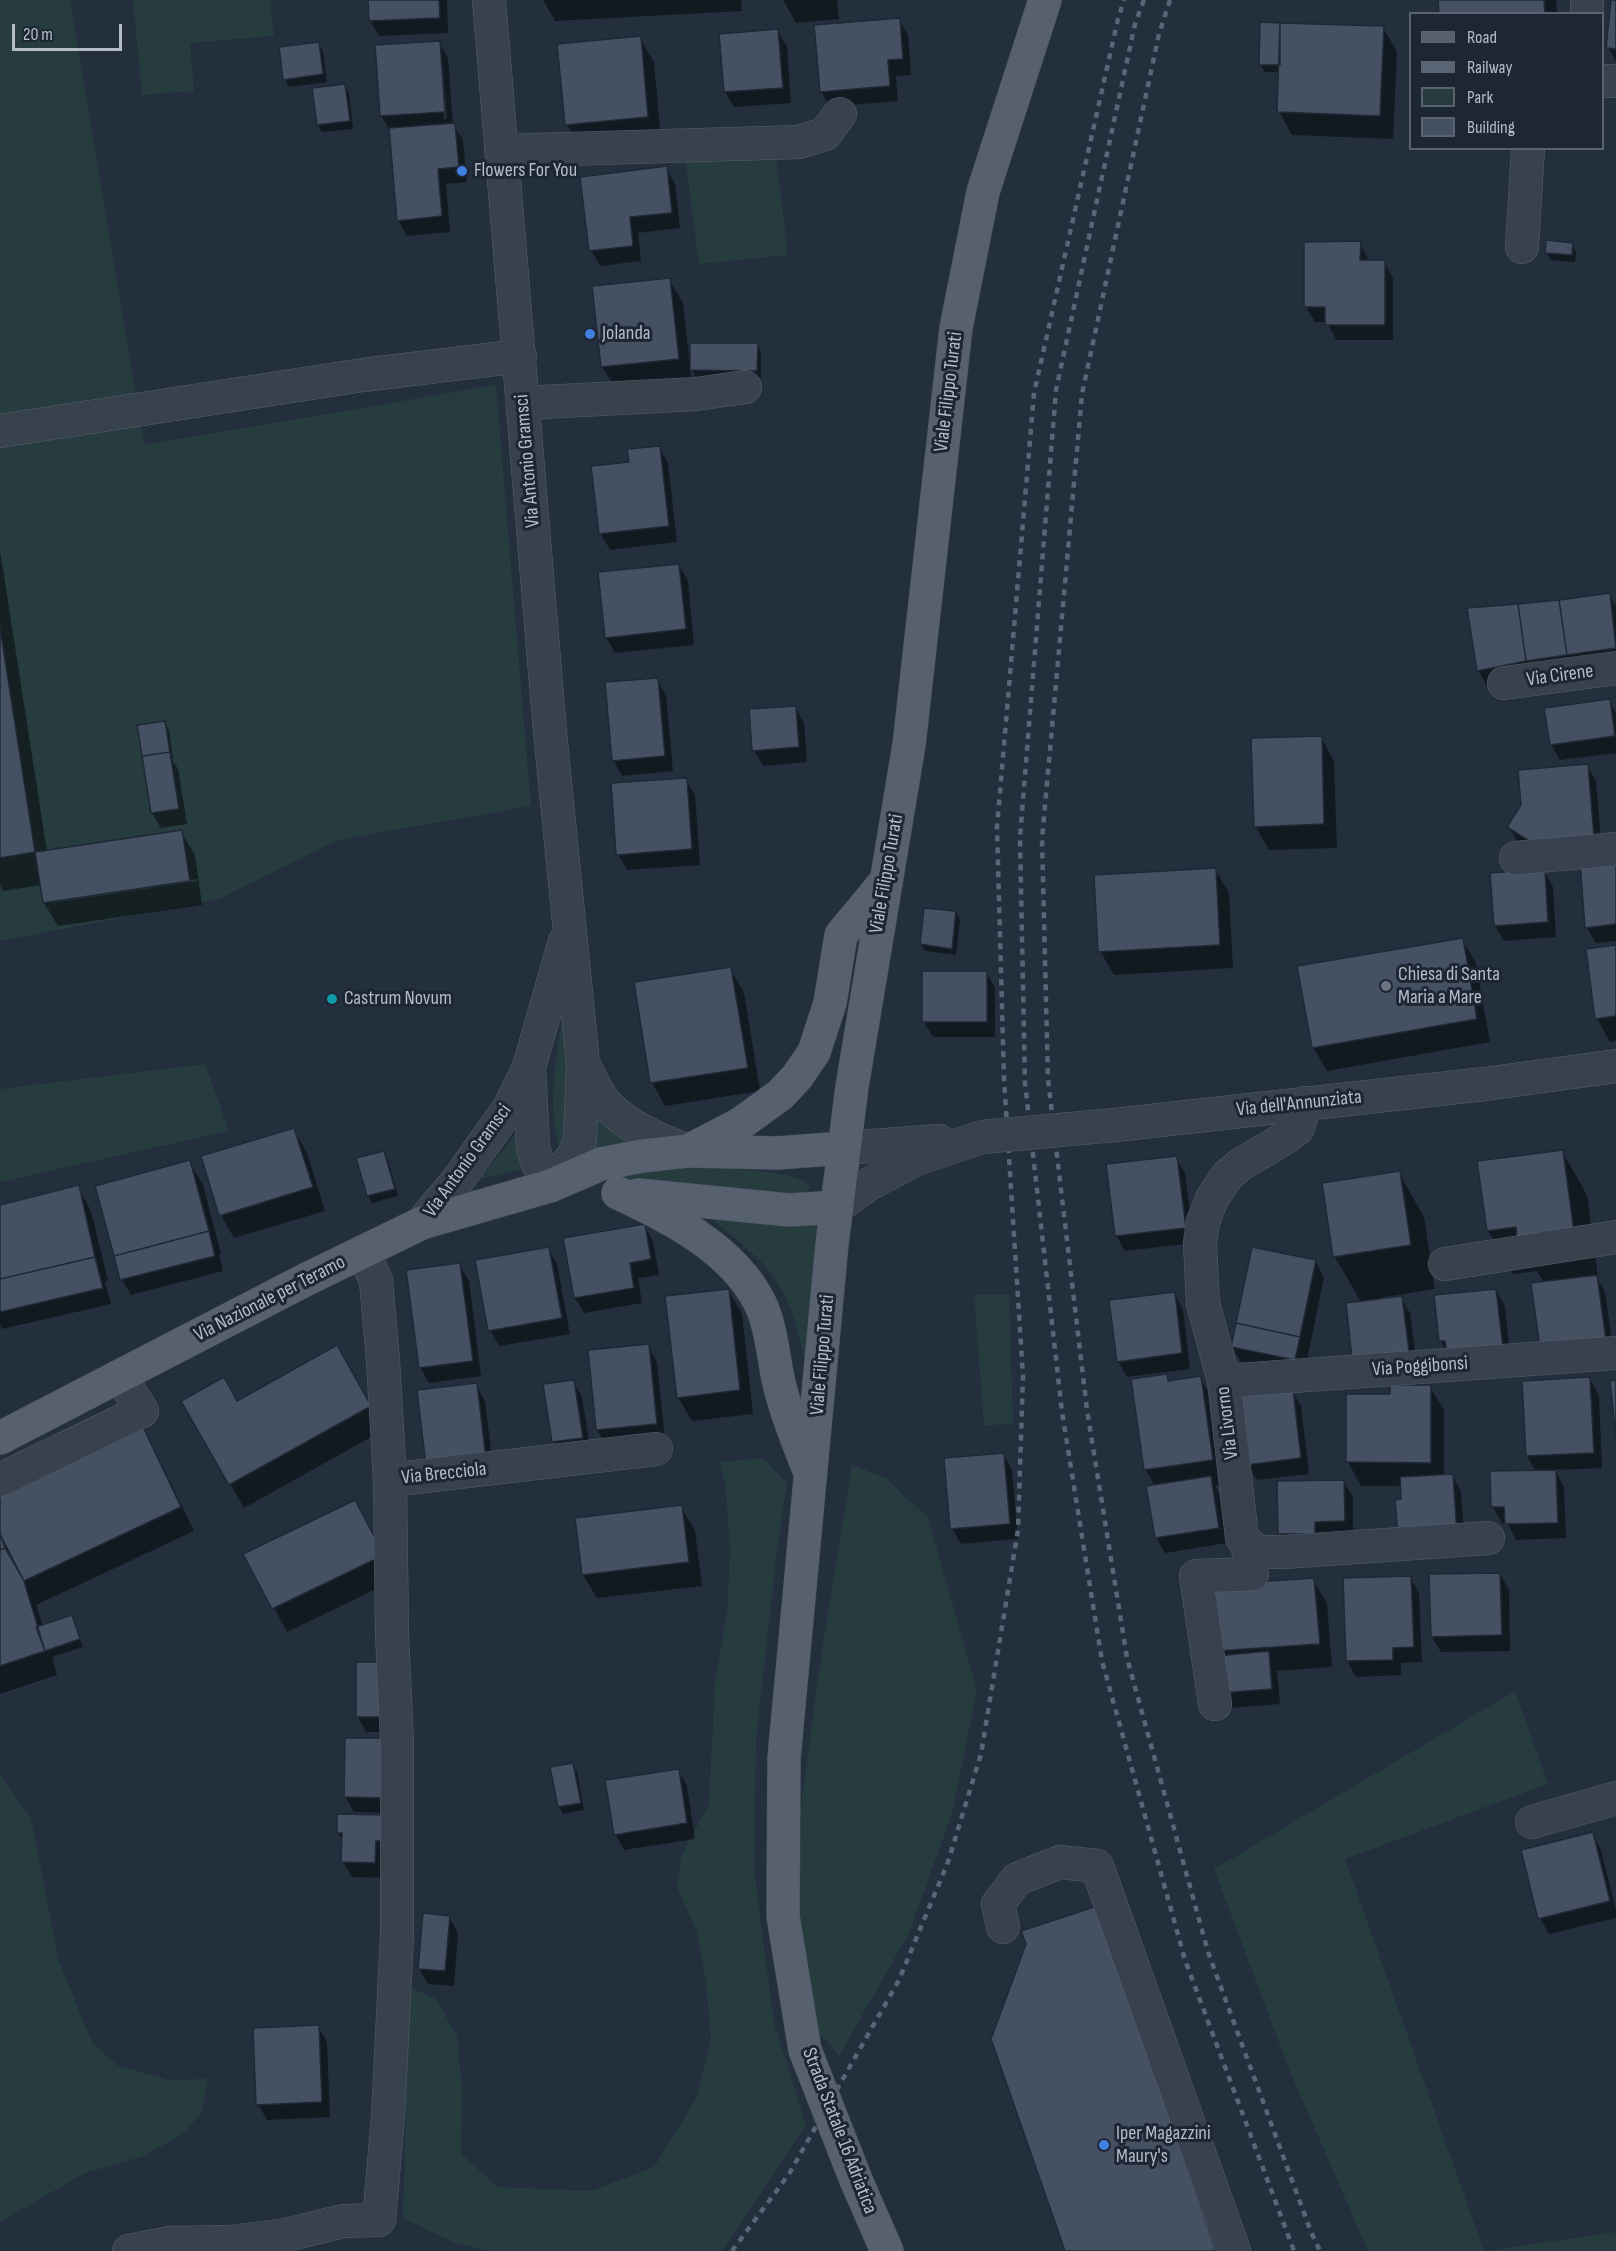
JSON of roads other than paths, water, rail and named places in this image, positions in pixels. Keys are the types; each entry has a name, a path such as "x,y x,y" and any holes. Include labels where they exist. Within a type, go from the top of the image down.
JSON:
{"main road":[{"name":"Viale Filippo Turati","path":"784,1758 844,1148 885,882 909,745 956,328 983,192 1045,0"},
{"name":"Via Nazionale per Teramo","path":"688,1151 740,1124 780,1095 797,1077 814,1052 830,1003 841,935 885,882"},
{"name":"Via Nazionale per Teramo","path":"0,1438 422,1223 550,1186 601,1164 688,1151 777,1153 844,1148"},
{"name":"Via Nazionale per Teramo","path":"550,1186 789,1210 837,1207"},
{"name":"Via Nazionale per Teramo","path":"618,1193 669,1217 734,1265 750,1286 761,1304 778,1381 792,1426 812,1476"},
{"name":"Strada Statale 16 Adriatica","path":"784,1758 783,1916 805,2049 856,2180 887,2251"}],"street":[{"name":"Via Antonio Gramsci","path":"489,0 550,732 583,1063 580,1140 574,1155 550,1186 538,1164 533,1147 530,1067"},
{"path":"501,151 799,142 825,134 840,114"},
{"path":"1522,247 1528,150"},
{"path":"0,431 363,375 520,356"},
{"path":"524,403 696,394 745,387"},
{"name":"Via Cirene","path":"1504,683 1616,668"},
{"path":"1516,858 1616,849"},
{"name":"Via Antonio Gramsci","path":"422,1223 486,1142 509,1108 530,1067 570,922"},
{"name":"Via Antonio Gramsci","path":"583,1063 602,1099 630,1124 657,1139 688,1151"},
{"name":"Via dell'Annunziata","path":"844,1148 1115,1125 1485,1084 1616,1066"},
{"name":"Via Livorno","path":"1215,1704 1196,1576 1252,1574 1247,1542 1242,1538 1224,1381 1203,1303 1200,1243 1203,1221 1213,1197 1227,1176 1240,1165 1298,1128 1305,1103"},
{"name":"Via dell'Annunziata","path":"837,1207 869,1184 917,1159 982,1137"},
{"path":"1445,1264 1616,1237"},
{"name":"Via Brecciola","path":"363,1252 376,1281 390,1480 656,1449"},
{"name":"Via Poggibonsi","path":"1224,1381 1616,1353"},
{"path":"0,1480 142,1411 120,1376"},
{"path":"129,2251 170,2243 229,2242 286,2235 343,2221 379,2220 388,2117 397,1934 397,1742 392,1633 390,1480"},
{"path":"1247,1542 1258,1552 1284,1552 1488,1538"},
{"path":"1532,1822 1616,1798"},
{"path":"1003,1928 998,1905 1017,1880 1060,1862 1097,1866 1234,2251"}],"railway":[{"path":"732,2251 789,2174 899,1980 948,1862 981,1754 1018,1530 1023,1376 1004,1079 997,827 1034,393 1124,0"},
{"path":"1144,0 1135,24 1056,390 1020,837 1025,1083 1062,1412 1102,1661 1185,1960 1294,2251"},
{"path":"1170,0 1159,34 1082,394 1042,839 1048,1079 1087,1410 1127,1658 1208,1952 1320,2251"}],"place":[{"name":"Flowers For You","path":"462,171"},
{"name":"Jolanda","path":"590,334"},
{"name":"Chiesa di Santa Maria a Mare","path":"1386,986"},
{"name":"Castrum Novum","path":"332,999"},
{"name":"Iper Magazzini Maury's","path":"1104,2145"}]}
